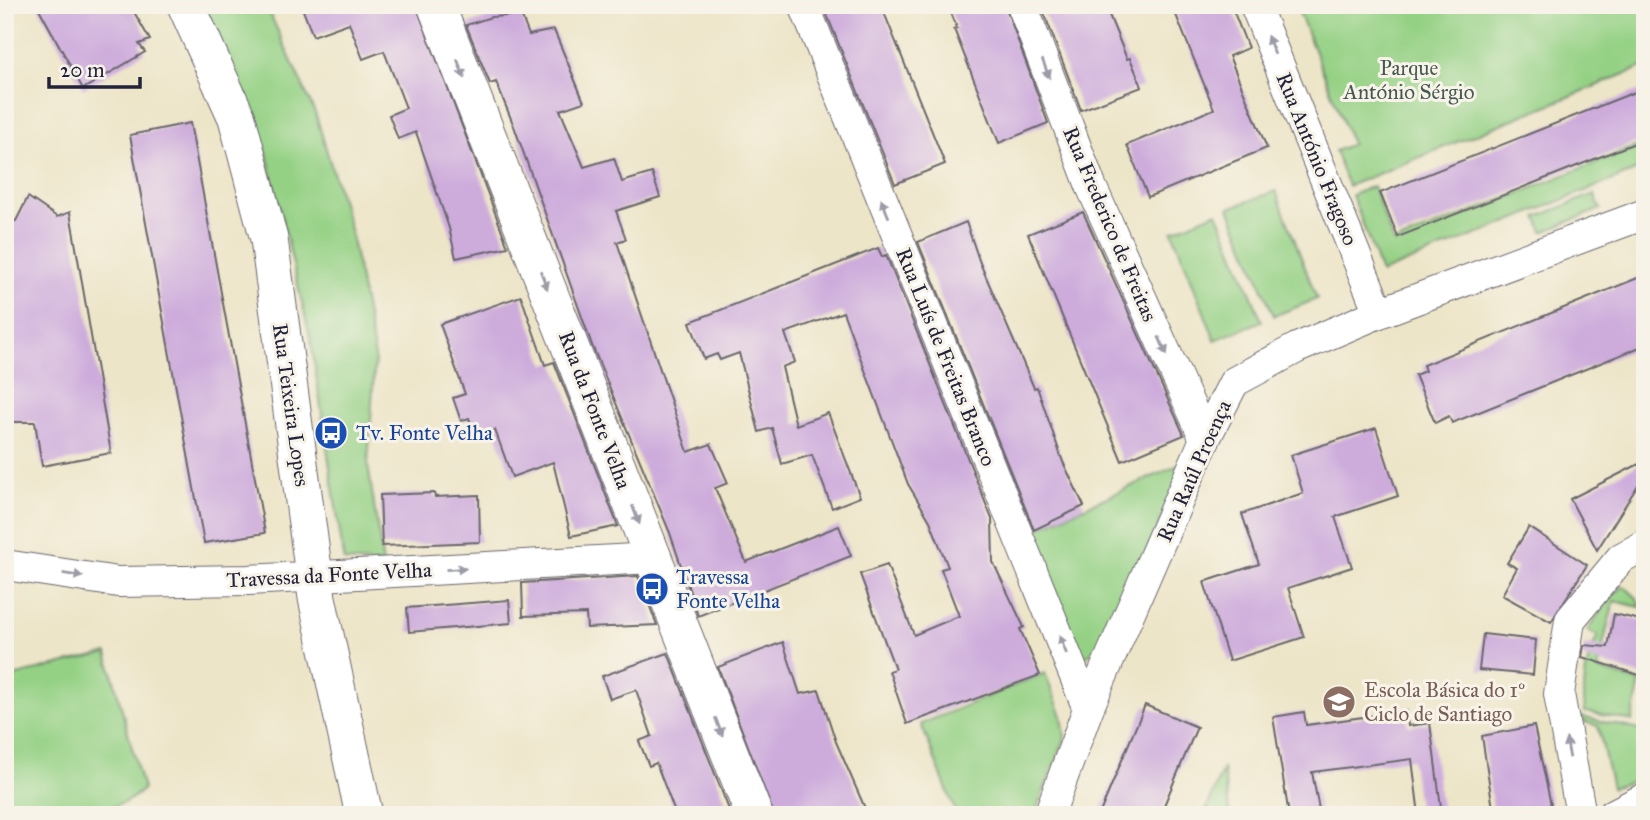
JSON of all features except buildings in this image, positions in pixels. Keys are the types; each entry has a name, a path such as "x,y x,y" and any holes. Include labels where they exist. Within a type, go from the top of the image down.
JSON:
{"street":[{"name":"Rua Teixeira Lopes","path":"186,5 237,118 269,239 314,577 364,815"},
{"name":"Rua da Fonte Velha","path":"436,5 754,815"},
{"name":"Rua Luís de Freitas Branco","path":"804,5 1088,709"},
{"name":"Rua Frederico de Freitas","path":"1022,5 1091,186 1205,439"},
{"name":"Rua António Fragoso","path":"1255,5 1379,313"},
{"name":"Rua Raúl Proença","path":"1049,815 1088,709 1205,439 1234,382 1297,348 1379,313 1645,214"},
{"path":"1581,815 1559,694 1570,620 1621,558 1645,545"},
{"name":"Travessa da Fonte Velha","path":"5,565 118,582 314,577 653,558"},
{"path":"1612,815 1645,798"}],"green space":[{"path":"198,5 266,5 316,115 350,229 375,357 368,465 383,564 344,561 311,341 267,154 232,69"},
{"name":"Parque António Sérgio","path":"1296,5 1645,5 1645,66 1348,186 1335,151 1352,144"},
{"path":"1645,143 1645,167 1381,273 1352,195 1373,186 1394,243"},
{"path":"1276,191 1317,299 1274,316 1229,208"},
{"path":"1594,194 1601,209 1543,232 1537,217"},
{"path":"1217,212 1262,321 1215,340 1172,231"},
{"path":"1183,463 1115,635 1081,660 1031,531"},
{"path":"1624,586 1637,598 1640,607 1614,601 1597,669 1640,682 1632,721 1585,712 1584,702 1587,663 1598,636 1587,631 1611,597"},
{"path":"107,653 143,789 131,799 97,811 58,815 5,815 5,678"},
{"path":"1045,673 1062,716 1065,738 1034,815 957,815 921,724"},
{"path":"1577,716 1645,731 1645,777 1612,788 1598,726 1578,720"},
{"path":"1223,769 1230,815 1204,815"}],"place":[{"name":"Tv. Fonte Velha","path":"331,433"},
{"name":"Travessa Fonte Velha","path":"652,589"},
{"name":"Escola Básica do 1º Ciclo de Santiago","path":"1339,702"}]}
